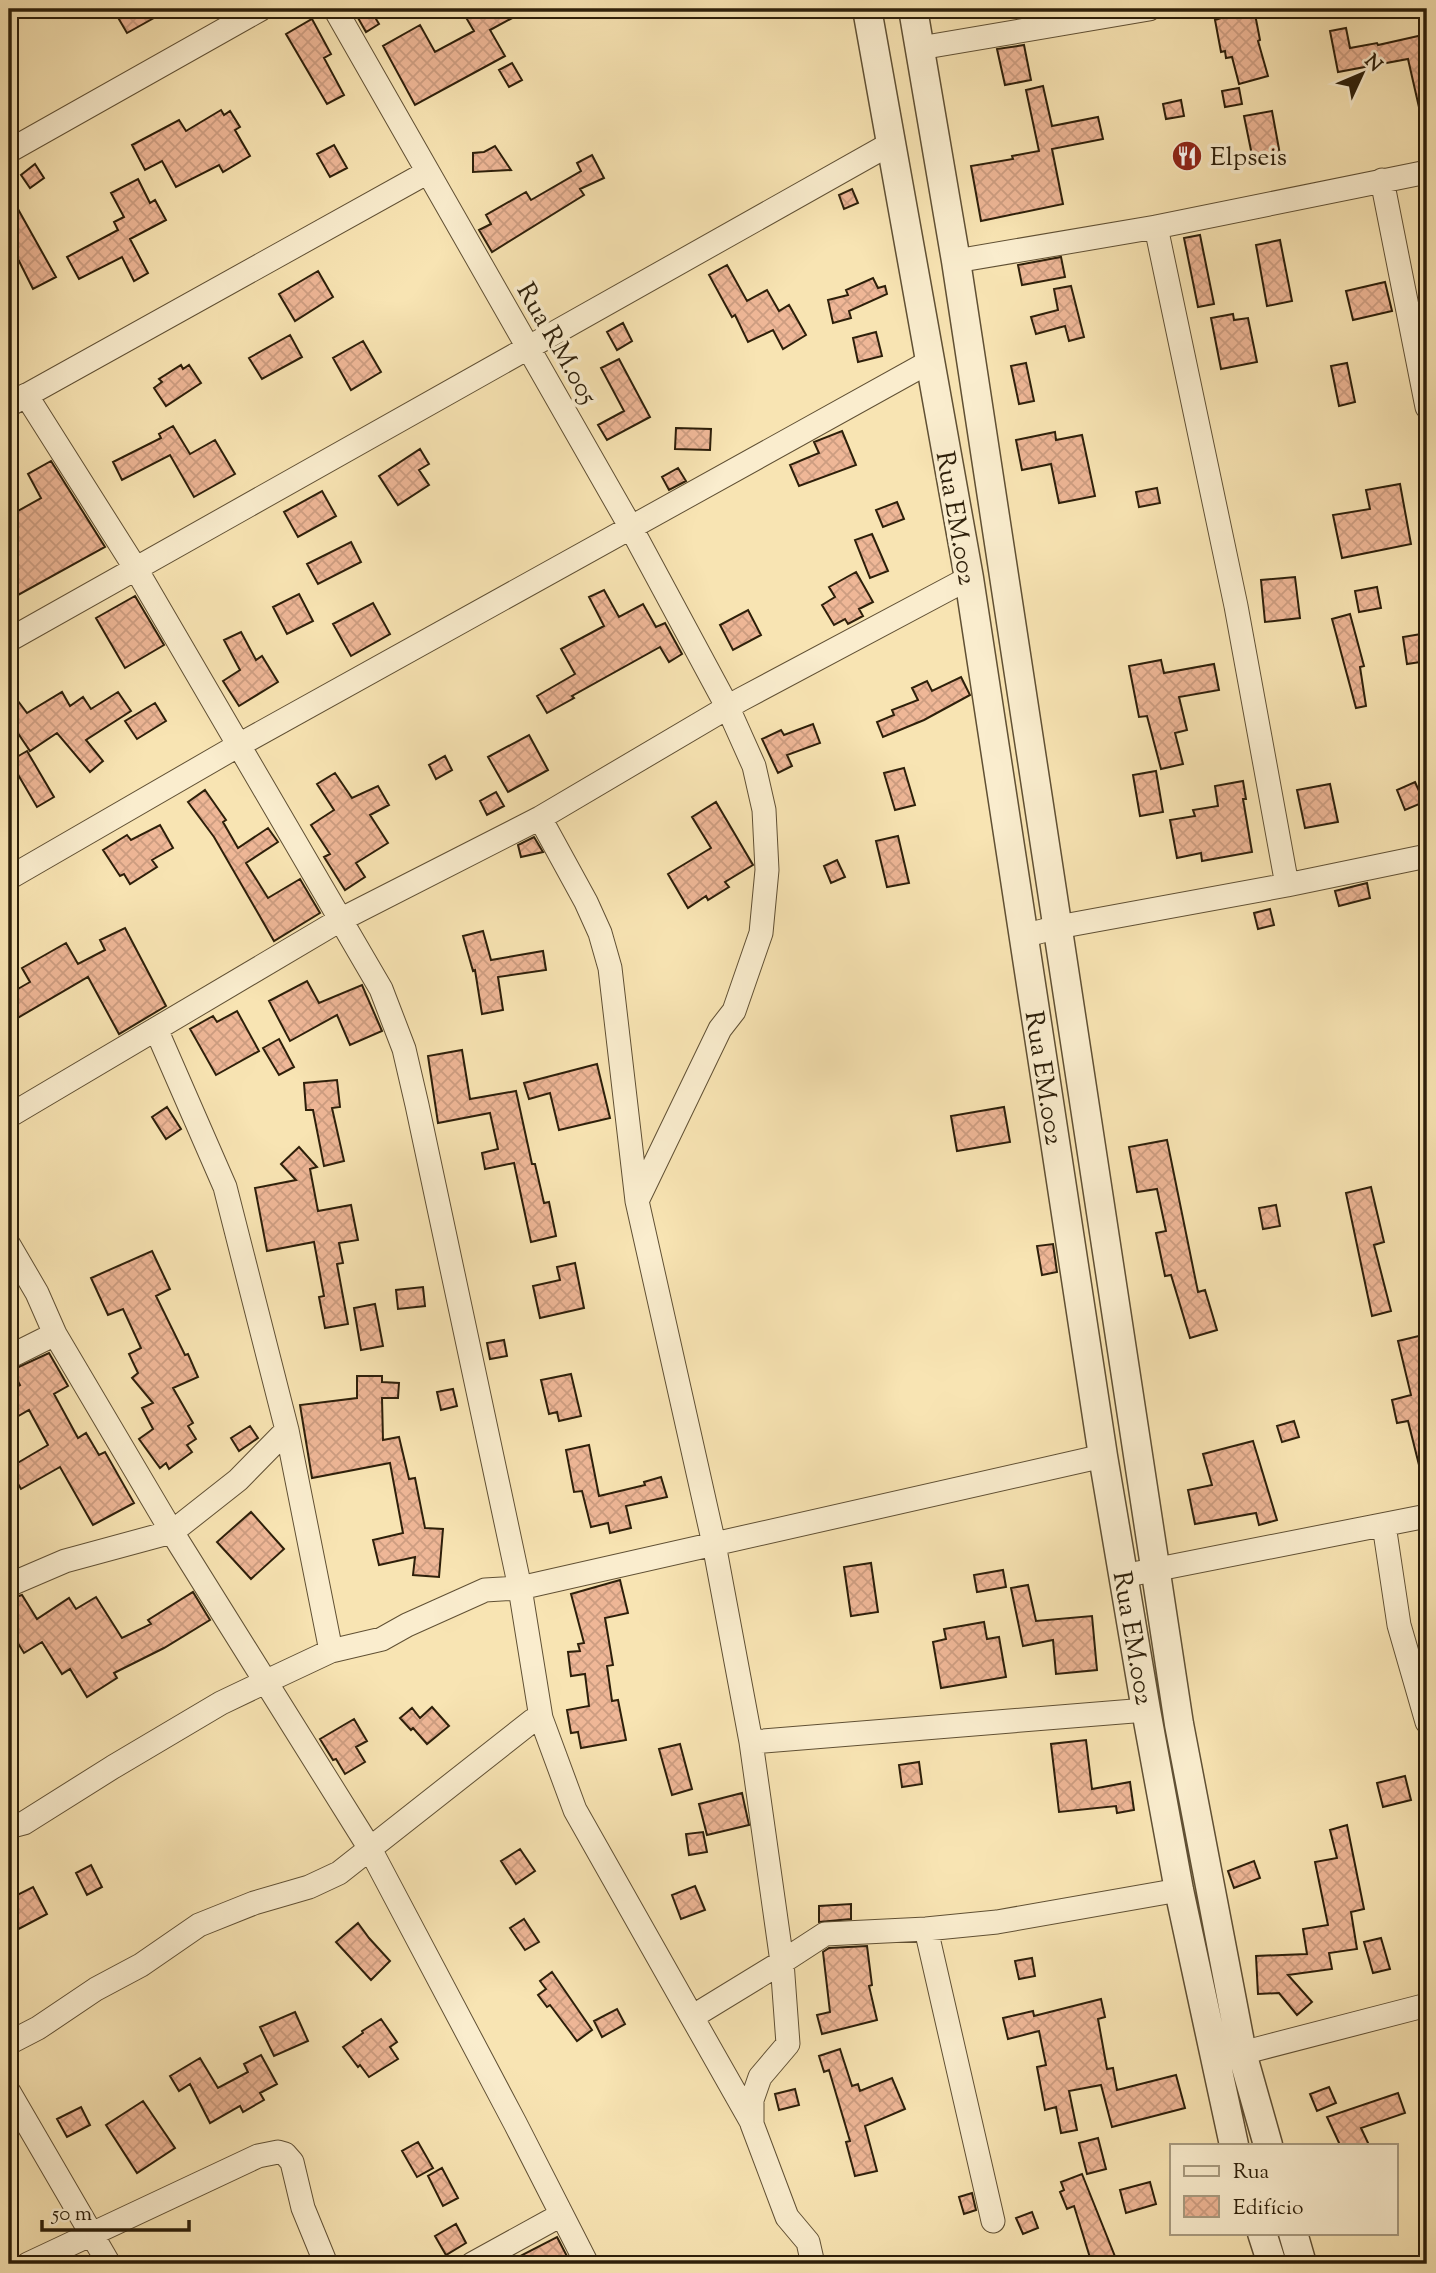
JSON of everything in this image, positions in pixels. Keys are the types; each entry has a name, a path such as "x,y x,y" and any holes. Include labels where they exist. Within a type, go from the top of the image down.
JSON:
{"street":[{"path":"9,150 261,9"},
{"name":"Rua RM.005","path":"335,9 630,526 728,708 754,766 764,810 767,870 761,933 734,1011 720,1029 637,1201"},
{"name":"Rua EM.002","path":"867,9 969,578 1103,1456 1146,1710 1179,1891 1234,2144"},
{"name":"Rua EM.002","path":"913,9 956,261 1180,1724 1242,2053 1268,2144"},
{"path":"920,48 1149,9"},
{"path":"9,640 890,144"},
{"path":"428,172 17,400 136,569 381,989 404,1049 520,1588 541,1718 575,1810 752,2124 787,2217 808,2242 813,2264"},
{"path":"956,261 1156,228 1427,172"},
{"path":"1382,180 1427,407"},
{"path":"1156,228 1236,606 1287,885"},
{"path":"9,878 239,745 929,362"},
{"path":"9,1116 340,920 540,818 728,708 969,578"},
{"path":"540,818 586,902 600,933 610,968 637,1201 714,1544 751,1742 782,1962 788,2044 760,2077 752,2100 752,2124"},
{"path":"1023,936 1427,856"},
{"path":"156,1029 225,1187 287,1430 331,1651"},
{"path":"9,1245 37,1293 55,1334 172,1532 369,1847 587,2264"},
{"path":"9,1357 55,1334"},
{"path":"9,1585 65,1561 172,1532 238,1480 287,1430"},
{"path":"9,1827 24,1823 113,1766 221,1703 331,1651 382,1639 447,1605 485,1590 520,1588 1103,1456"},
{"path":"1123,1576 1427,1516"},
{"path":"1384,1525 1399,1625 1427,1722"},
{"path":"751,1742 1146,1710"},
{"path":"9,2043 38,2028 96,1989 141,1965 199,1925 338,1873 533,1721 541,1718"},
{"path":"692,2017 825,1934 926,1929 1023,1919 1179,1891"},
{"path":"926,1929 993,2221"},
{"path":"1242,2053 1427,2005"},
{"path":"9,2092 109,2264"},
{"path":"28,2264 258,2155 278,2152 285,2154 292,2162 303,2208 326,2264"},
{"path":"472,2264 561,2215"},
{"path":"1262,2234 1272,2264"},
{"path":"1293,2234 1302,2264"}],"building":[{"path":"113,9 170,9 127,33"},
{"path":"353,9 370,9 379,24 366,32"},
{"path":"461,9 529,9 490,30 505,56 415,105 383,46 420,25 435,52 474,31"},
{"path":"1218,9 1254,9 1260,40 1258,41 1268,76 1239,84 1232,57 1226,58 1225,51 1221,52 1215,20 1221,18"},
{"path":"312,19 331,54 324,58 344,95 327,104 286,34"},
{"path":"1346,28 1350,48 1427,34 1427,116 1421,116 1408,59 1338,72 1330,31"},
{"path":"1024,45 1031,80 1005,85 997,49"},
{"path":"512,63 522,80 509,87 499,70"},
{"path":"1043,86 1052,126 1098,117 1103,139 1052,149 1063,204 981,221 971,166 1013,159 1012,156 1039,151 1026,90"},
{"path":"1239,88 1242,104 1225,107 1222,91"},
{"path":"1181,100 1184,116 1166,119 1163,104"},
{"path":"221,110 224,115 230,111 240,127 235,130 250,156 223,172 219,165 176,187 162,161 145,170 132,145 179,120 186,131"},
{"path":"1272,111 1281,160 1254,165 1244,116"},
{"path":"334,145 347,168 330,177 317,154"},
{"path":"495,146 511,170 473,172 473,153 484,152"},
{"path":"592,155 604,178 580,189 584,195 492,252 479,230 491,224 486,215 526,192 531,200 581,171 577,163"},
{"path":"35,164 44,178 30,188 21,175"},
{"path":"138,179 150,203 155,200 166,220 130,239 148,273 134,281 122,257 79,279 67,257 118,230 114,222 124,217 111,193"},
{"path":"852,189 858,203 844,209 839,195"},
{"path":"9,193 56,277 33,289 19,261 9,267"},
{"path":"1200,235 1214,304 1198,307 1184,238"},
{"path":"1280,240 1292,301 1267,306 1256,245"},
{"path":"1061,257 1065,277 1022,285 1018,265"},
{"path":"727,265 747,301 767,290 779,311 789,305 806,335 783,349 773,330 748,342 735,315 732,317 709,275"},
{"path":"318,271 333,297 295,321 279,294"},
{"path":"873,278 878,288 885,286 887,294 849,311 851,318 833,323 828,300 848,295 846,290"},
{"path":"1385,282 1392,311 1353,320 1346,291"},
{"path":"1071,286 1084,337 1069,341 1065,326 1036,334 1031,317 1058,310 1054,289"},
{"path":"1233,314 1234,320 1248,318 1257,362 1221,369 1211,318"},
{"path":"623,323 632,341 617,350 607,332"},
{"path":"876,332 882,356 858,362 853,338"},
{"path":"290,335 302,357 262,379 249,358"},
{"path":"363,341 381,372 351,390 333,358"},
{"path":"619,359 650,417 607,440 598,425 624,411 601,368"},
{"path":"1026,363 1034,401 1019,404 1011,366"},
{"path":"1347,363 1355,402 1339,406 1331,366"},
{"path":"181,365 183,369 189,365 201,383 166,406 154,388 162,382 159,379"},
{"path":"173,426 190,454 215,440 235,474 194,497 170,455 122,480 113,462 161,438 159,434"},
{"path":"676,428 711,429 710,450 675,449"},
{"path":"842,431 856,465 799,486 790,465 819,453 814,442"},
{"path":"1055,432 1056,440 1082,435 1095,496 1059,503 1051,464 1022,470 1016,440"},
{"path":"420,449 429,464 419,470 429,485 398,505 379,476"},
{"path":"51,461 105,547 9,600 9,516 41,498 28,474"},
{"path":"678,468 686,481 669,490 662,477"},
{"path":"1400,484 1411,544 1342,558 1333,515 1370,509 1366,490"},
{"path":"1157,488 1160,503 1139,507 1136,492"},
{"path":"322,491 336,516 298,537 284,512"},
{"path":"897,502 904,519 883,527 876,510"},
{"path":"872,534 888,571 870,578 855,540"},
{"path":"351,542 361,562 318,584 307,564"},
{"path":"856,572 873,602 859,609 863,616 848,624 845,619 834,625 822,605 835,597 829,587"},
{"path":"1295,577 1300,618 1265,622 1261,580"},
{"path":"1377,587 1381,608 1359,612 1355,591"},
{"path":"604,590 619,617 643,604 656,627 665,623 682,654 669,662 660,647 547,713 537,696 575,674 561,649 604,626 589,597"},
{"path":"299,594 313,621 287,634 273,607"},
{"path":"135,596 164,645 125,668 96,618"},
{"path":"373,603 390,634 351,656 333,624"},
{"path":"748,610 761,635 733,650 720,625"},
{"path":"1350,614 1364,666 1360,667 1366,706 1356,708 1332,619"},
{"path":"241,632 256,660 262,656 278,682 239,706 223,681 240,670 224,640"},
{"path":"1427,633 1427,661 1407,664 1403,637"},
{"path":"1161,660 1164,673 1214,664 1219,690 1179,697 1187,730 1175,733 1183,764 1161,769 1147,716 1139,717 1129,666"},
{"path":"961,677 970,695 924,720 883,737 877,722 894,715 892,710 918,700 912,688 927,681 932,691"},
{"path":"9,689 27,713 62,692 70,706 83,697 91,709 118,692 131,711 86,740 103,761 90,772 57,733 30,751 9,720"},
{"path":"155,703 166,721 137,739 125,721"},
{"path":"813,724 820,743 787,755 792,766 778,773 762,739 781,730 784,735"},
{"path":"529,735 548,770 508,792 488,757"},
{"path":"27,751 54,797 37,807 10,761"},
{"path":"445,756 452,770 436,779 429,765"},
{"path":"904,768 915,805 895,810 884,773"},
{"path":"1156,771 1163,812 1140,816 1133,775"},
{"path":"335,773 352,798 378,786 389,805 370,815 388,843 356,863 365,877 345,890 324,857 330,854 311,825 334,810 317,784"},
{"path":"1243,781 1246,799 1243,799 1252,852 1202,861 1201,853 1177,858 1170,820 1195,816 1193,810 1218,806 1215,786"},
{"path":"1415,782 1424,802 1405,810 1397,790"},
{"path":"1330,784 1338,822 1305,828 1297,790"},
{"path":"205,790 226,820 223,822 238,848 268,828 278,842 246,863 268,898 300,879 320,913 274,941 214,837 188,802"},
{"path":"496,792 504,806 487,815 480,801"},
{"path":"716,802 753,865 725,882 729,887 708,900 706,896 688,908 668,874 711,848 692,817"},
{"path":"160,825 173,848 152,860 157,867 130,884 124,874 120,876 103,850 127,835 131,840"},
{"path":"898,836 909,883 887,887 876,841"},
{"path":"534,837 543,852 521,857 518,845"},
{"path":"837,860 845,877 831,883 824,866"},
{"path":"1367,883 1370,898 1339,906 1335,891"},
{"path":"1270,909 1274,925 1258,929 1254,913"},
{"path":"125,928 166,1006 119,1034 88,977 9,1023 9,994 30,982 22,968 66,943 78,964 105,950 100,940"},
{"path":"483,931 491,960 543,951 546,970 498,977 503,1010 482,1014 475,970 473,971 463,936"},
{"path":"307,981 319,1003 362,985 382,1031 350,1045 337,1015 290,1041 269,1001"},
{"path":"237,1011 259,1051 216,1075 190,1029 213,1016 217,1022"},
{"path":"279,1039 294,1067 279,1075 263,1048"},
{"path":"462,1050 470,1099 516,1091 532,1164 535,1164 544,1203 549,1202 556,1236 531,1242 514,1163 485,1169 482,1153 498,1149 490,1113 438,1123 428,1056"},
{"path":"597,1064 610,1118 559,1130 550,1093 529,1099 524,1083"},
{"path":"337,1080 340,1107 332,1108 344,1161 324,1166 313,1110 306,1110 304,1083"},
{"path":"167,1107 181,1129 166,1139 152,1117"},
{"path":"1004,1107 1010,1142 957,1151 951,1116"},
{"path":"1167,1140 1198,1292 1205,1290 1217,1330 1190,1338 1171,1275 1165,1276 1156,1233 1166,1231 1157,1189 1137,1192 1129,1147"},
{"path":"299,1147 317,1167 310,1169 318,1211 351,1205 358,1240 339,1243 343,1263 337,1264 348,1324 325,1328 319,1297 324,1296 314,1242 267,1251 255,1188 296,1180 281,1164"},
{"path":"1371,1187 1384,1242 1374,1245 1391,1311 1372,1316 1346,1193"},
{"path":"1276,1205 1280,1226 1263,1229 1259,1208"},
{"path":"1053,1244 1057,1272 1042,1275 1037,1246"},
{"path":"152,1251 170,1289 156,1296 198,1377 173,1388 193,1423 188,1426 196,1439 187,1445 192,1452 169,1469 166,1463 160,1468 139,1439 153,1429 142,1408 153,1403 132,1378 138,1373 129,1354 141,1348 123,1309 108,1315 91,1278"},
{"path":"575,1263 584,1308 540,1318 533,1286 560,1280 557,1267"},
{"path":"423,1287 425,1306 398,1309 396,1290"},
{"path":"375,1304 383,1346 361,1350 354,1308"},
{"path":"1427,1334 1427,1398 1423,1399 1427,1419 1427,1473 1421,1473 1408,1421 1397,1423 1392,1400 1411,1395 1398,1341"},
{"path":"504,1340 507,1356 490,1359 487,1343"},
{"path":"49,1353 68,1386 54,1394 78,1438 86,1433 99,1455 105,1452 134,1503 93,1525 60,1467 21,1489 9,1468 48,1445 29,1410 15,1418 9,1407 9,1391 20,1385 12,1370"},
{"path":"571,1374 581,1416 559,1421 557,1412 549,1414 541,1380"},
{"path":"357,1376 382,1376 382,1382 399,1383 398,1398 382,1398 383,1440 399,1437 409,1479 415,1478 425,1528 443,1529 439,1577 413,1575 415,1557 379,1565 373,1540 403,1533 390,1463 312,1478 300,1405 357,1398"},
{"path":"453,1389 457,1406 441,1410 437,1392"},
{"path":"1294,1421 1299,1437 1282,1442 1277,1426"},
{"path":"250,1426 258,1438 239,1451 231,1438"},
{"path":"1253,1441 1277,1520 1259,1525 1256,1513 1195,1524 1188,1490 1212,1485 1203,1454"},
{"path":"589,1445 599,1496 645,1485 644,1482 661,1477 667,1497 626,1506 631,1528 610,1533 608,1523 591,1527 582,1491 574,1492 566,1450"},
{"path":"251,1512 284,1549 251,1579 217,1542"},
{"path":"871,1563 878,1612 851,1616 844,1567"},
{"path":"1003,1570 1006,1587 977,1592 974,1575"},
{"path":"620,1580 628,1613 605,1618 613,1665 607,1666 612,1701 618,1700 626,1740 581,1748 578,1732 571,1733 567,1710 589,1706 585,1674 571,1676 568,1652 580,1651 578,1644 584,1643 571,1594"},
{"path":"1028,1585 1036,1621 1092,1616 1097,1670 1056,1674 1053,1640 1023,1646 1011,1588"},
{"path":"193,1592 210,1620 164,1648 114,1673 117,1678 87,1697 70,1669 62,1674 42,1642 24,1653 9,1629 9,1599 22,1595 37,1619 69,1598 76,1609 96,1597 122,1638 151,1624 148,1620"},
{"path":"984,1622 987,1639 999,1637 1006,1677 941,1688 933,1642 946,1639 944,1629"},
{"path":"432,1707 449,1726 427,1744 400,1718 412,1708 420,1718"},
{"path":"354,1719 367,1741 356,1747 365,1762 345,1774 320,1739"},
{"path":"1086,1740 1092,1789 1130,1782 1134,1810 1117,1813 1116,1806 1059,1812 1051,1744"},
{"path":"680,1744 692,1789 672,1795 659,1749"},
{"path":"919,1762 922,1784 902,1787 899,1765"},
{"path":"1405,1776 1411,1800 1383,1807 1377,1783"},
{"path":"742,1793 749,1825 707,1835 699,1804"},
{"path":"1347,1825 1364,1909 1351,1912 1357,1949 1329,1953 1332,1969 1288,1975 1312,2002 1297,2015 1279,1993 1258,1994 1256,1956 1307,1954 1303,1929 1328,1925 1315,1862 1337,1858 1330,1830"},
{"path":"703,1832 707,1852 689,1855 686,1834"},
{"path":"520,1849 535,1871 516,1884 501,1861"},
{"path":"1254,1861 1260,1878 1234,1888 1228,1871"},
{"path":"91,1865 102,1887 87,1895 76,1873"},
{"path":"695,1886 705,1910 681,1919 672,1895"},
{"path":"33,1887 47,1914 9,1934 9,1899"},
{"path":"851,1904 851,1919 819,1922 819,1906"},
{"path":"524,1919 539,1942 525,1950 510,1928"},
{"path":"358,1923 390,1961 371,1980 336,1942"},
{"path":"1381,1938 1390,1969 1373,1973 1364,1942"},
{"path":"867,1946 872,1985 869,1986 877,2020 822,2034 817,2015 830,2012 823,1952 829,1948"},
{"path":"1032,1958 1035,1976 1019,1979 1015,1961"},
{"path":"552,1972 592,2030 577,2041 550,2005 547,2007 538,1995 546,1989 540,1981"},
{"path":"1101,1999 1105,2017 1098,2019 1107,2069 1113,2068 1117,2090 1176,2075 1185,2108 1112,2127 1101,2085 1069,2091 1077,2130 1061,2133 1056,2107 1045,2110 1037,2067 1046,2065 1039,2031 1008,2039 1003,2018 1033,2011 1034,2016"},
{"path":"617,2009 625,2024 602,2037 594,2021"},
{"path":"295,2012 308,2041 274,2056 260,2027"},
{"path":"381,2019 397,2042 390,2047 398,2059 369,2077 343,2047"},
{"path":"840,2049 852,2086 858,2084 860,2091 892,2078 905,2109 865,2126 877,2171 855,2176 846,2142 850,2141 829,2070 824,2072 819,2056"},
{"path":"261,2055 277,2084 260,2093 264,2100 243,2112 240,2106 210,2123 190,2084 179,2091 170,2076 200,2058 218,2088 248,2072 244,2064"},
{"path":"1329,2087 1336,2103 1317,2111 1310,2094"},
{"path":"795,2089 799,2105 779,2110 775,2094"},
{"path":"1398,2093 1405,2113 1361,2128 1369,2144 1340,2144 1327,2117"},
{"path":"143,2101 175,2148 137,2173 106,2125"},
{"path":"81,2107 90,2125 67,2137 57,2119"},
{"path":"1098,2138 1106,2169 1087,2174 1079,2143"},
{"path":"418,2142 433,2168 417,2177 402,2151"},
{"path":"442,2168 458,2198 443,2206 428,2176"},
{"path":"1082,2174 1118,2264 1092,2264 1074,2206 1067,2209 1060,2192 1064,2190 1061,2182"},
{"path":"1150,2182 1156,2204 1126,2213 1120,2190"},
{"path":"972,2193 976,2210 964,2214 959,2197"},
{"path":"1032,2212 1038,2228 1023,2234 1016,2218"},
{"path":"456,2224 466,2243 446,2255 435,2236"},
{"path":"557,2237 571,2264 505,2264"}],"place":[{"name":"Elpseis","path":"1187,156"}]}
